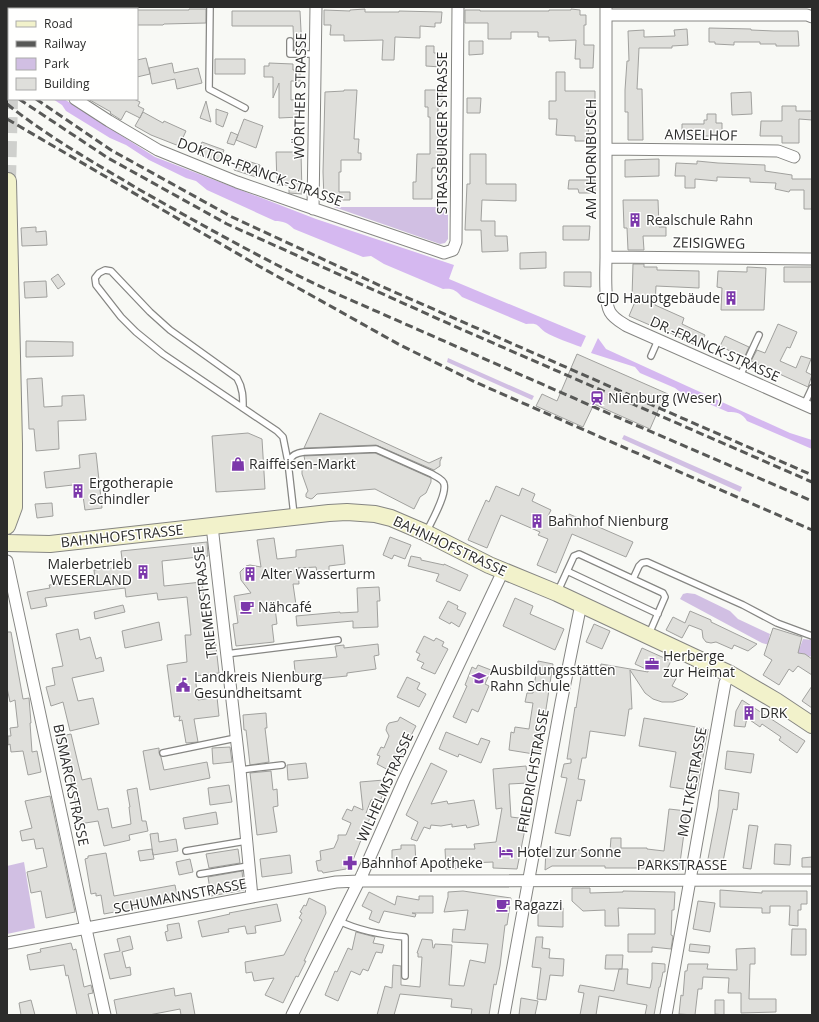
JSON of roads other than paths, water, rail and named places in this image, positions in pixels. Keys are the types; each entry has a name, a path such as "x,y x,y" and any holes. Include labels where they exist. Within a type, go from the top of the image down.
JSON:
{"main road":[{"path":"7,526 14,507 8,181"},
{"name":"BAHNHOFSTRASSE","path":"7,543 50,544 347,512 375,514 391,518 426,533 503,571 557,593 730,674 776,701 812,725"}],"street":[{"name":"WÖRTHER STRASSE","path":"313,209 316,7"},
{"name":"STRASSBURGER STRASSE","path":"444,252 453,250 456,242 458,7"},
{"path":"606,11 807,15 812,17"},
{"name":"AM AHORNBUSCH","path":"606,11 606,257 607,298 609,311"},
{"name":"DOKTOR-FRANCK-STRASSE","path":"77,100 158,150 237,182 313,209 444,252"},
{"name":"AMSELHOF","path":"606,149 778,151 794,157"},
{"name":"ZEISIGWEG","path":"606,257 812,258"},
{"name":"DR.-FRANCK-STRASSE","path":"609,311 627,326 808,406"},
{"name":"TRIEMERSTRASSE","path":"212,526 240,770 252,897"},
{"name":"BISMARCKSTRASSE","path":"7,561 105,1015"},
{"name":"WILHELMSTRASSE","path":"292,1015 359,880 404,780 503,571"},
{"name":"FRIEDRICHSTRASSE","path":"504,1015 528,880 581,604"},
{"name":"MOLTKESTRASSE","path":"666,1015 725,683 730,674"},
{"name":"SCHUMANNSTRASSE","path":"7,943 252,897 336,882 359,880"},
{"name":"PARKSTRASSE","path":"359,880 812,880"}],"lane":[{"path":"210,7 209,89 245,108"},
{"path":"290,41 290,54 315,54"},
{"path":"243,408 243,391 237,378 170,330 150,312 111,271 104,270 99,273 95,278 96,285 121,317 136,332 163,354 243,408 276,430 283,437 288,462 294,517"},
{"path":"740,376 759,335"},
{"path":"651,356 658,340"},
{"path":"808,406 812,388"},
{"path":"288,462 292,456 304,452 376,449 432,474 441,479 444,485 443,496 426,533"},
{"path":"557,593 574,556 579,554 663,593 665,597 648,636"},
{"path":"633,579 640,564 647,562 743,605 777,623 812,636"},
{"path":"567,571 658,614"},
{"path":"226,654 338,640"},
{"path":"163,753 236,738"},
{"path":"240,770 282,766"},
{"path":"186,851 246,841"},
{"path":"200,874 248,866"},
{"path":"339,921 351,927 380,934 405,937 405,976"}],"tunnel":[{"path":"8,181 10,100"}],"railway":[{"path":"21,100 108,158 227,224 454,326 812,482"},
{"path":"37,100 111,150 232,217 383,287 812,475"},
{"path":"7,104 55,139 89,160 233,242 304,279 812,501"},
{"path":"7,119 257,265 400,345 475,382 812,530"}],"place":[{"name":"Realschule Rahn","path":"635,220"},
{"name":"CJD Hauptgebäude","path":"731,298"},
{"name":"Nienburg (Weser)","path":"597,398"},
{"name":"Raiffeisen-Markt","path":"238,464"},
{"name":"Ergotherapie Schindler","path":"78,491"},
{"name":"Bahnhof Nienburg","path":"537,521"},
{"name":"Malerbetrieb WESERLAND","path":"143,572"},
{"name":"Alter Wasserturm","path":"250,574"},
{"name":"Nähcafé","path":"247,607"},
{"name":"Herberge zur Heimat","path":"652,664"},
{"name":"Ausbildungsstätten Rahn Schule","path":"479,678"},
{"name":"Landkreis Nienburg Gesundheitsamt","path":"183,685"},
{"name":"DRK","path":"749,713"},
{"name":"Hotel zur Sonne","path":"506,852"},
{"name":"Bahnhof Apotheke","path":"350,863"},
{"name":"Ragazzi","path":"503,905"}]}
